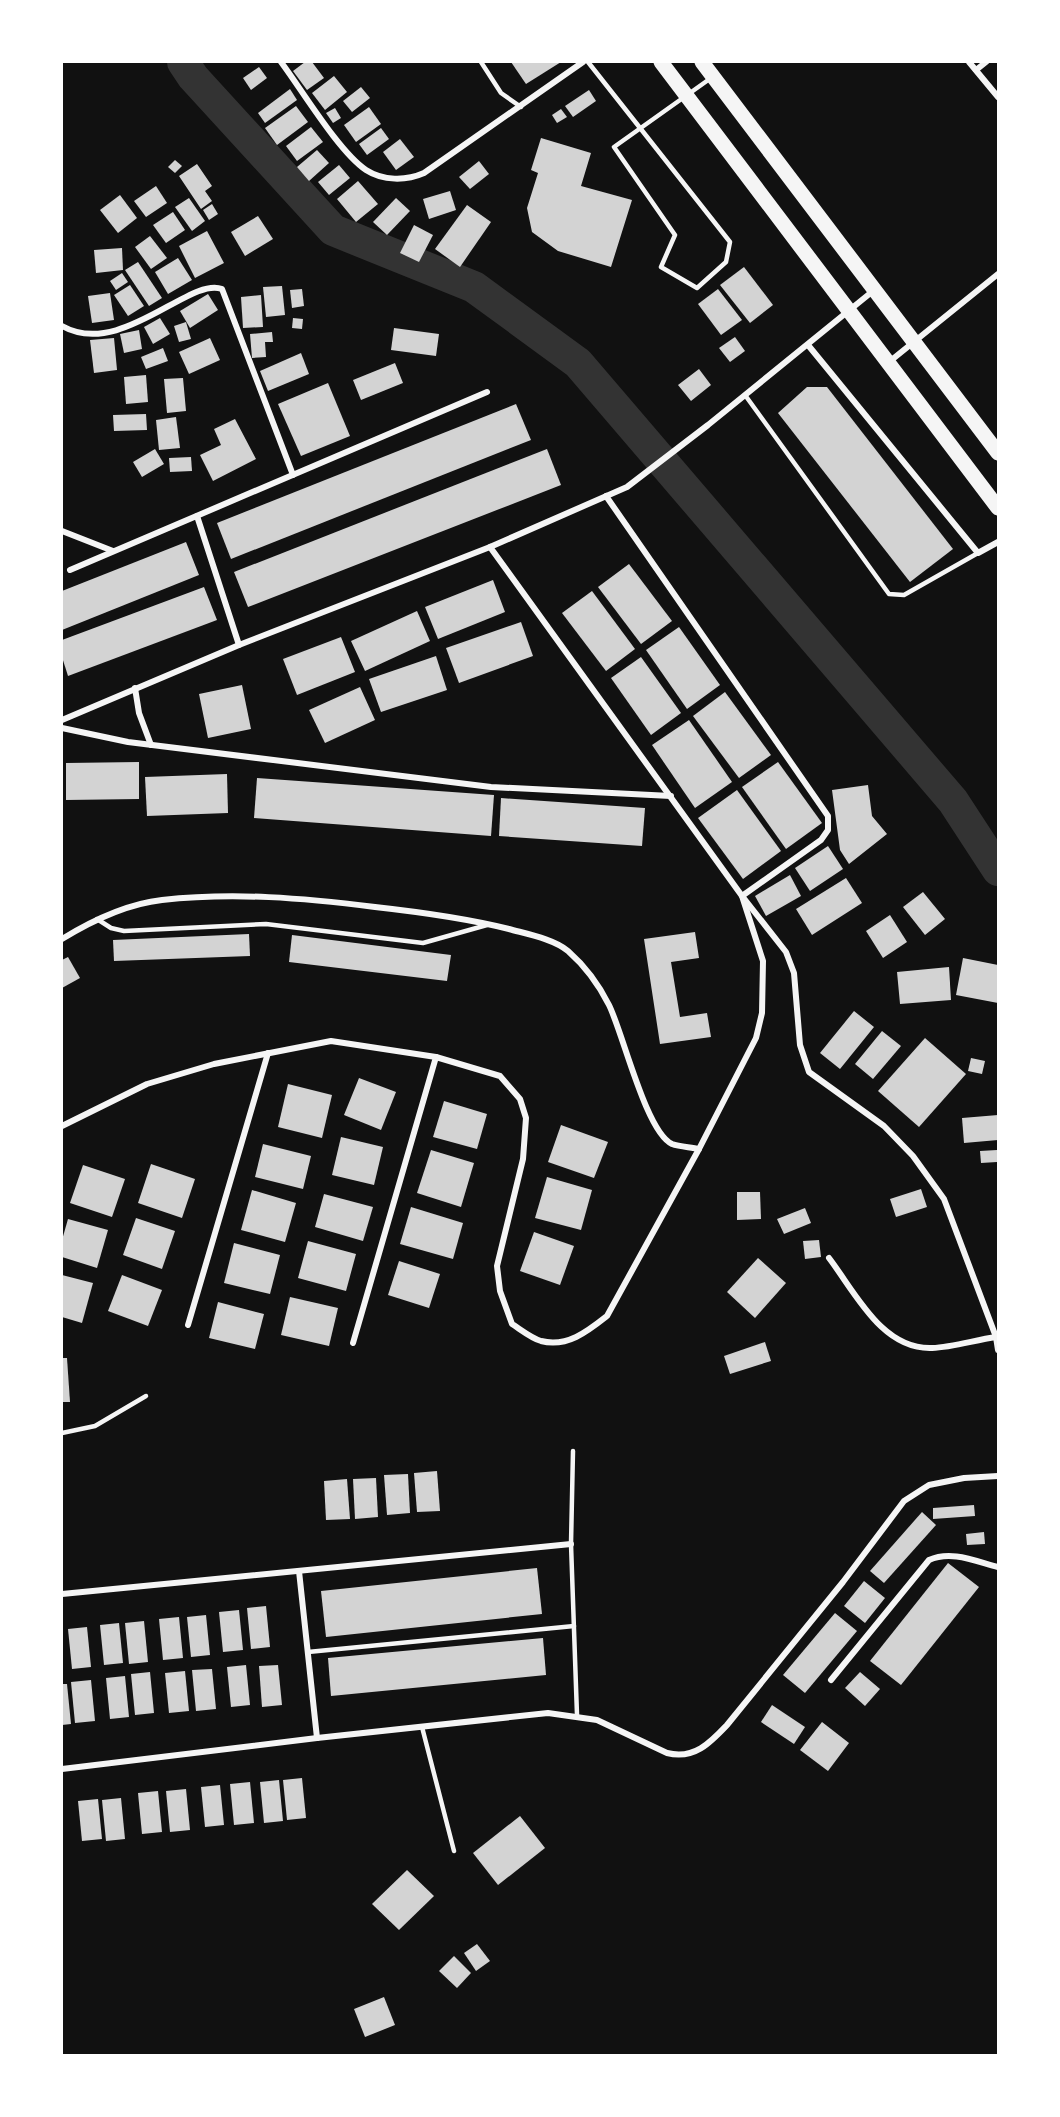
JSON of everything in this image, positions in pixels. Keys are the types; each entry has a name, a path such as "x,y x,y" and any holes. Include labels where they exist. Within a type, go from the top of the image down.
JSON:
{"highway":[{"path":"661,62 999,508"},
{"path":"702,62 999,453"}],"street":[{"path":"281,62 348,154 367,171 384,178 414,178 424,173 583,62"},
{"path":"969,62 999,97"},
{"path":"976,70 986,62"},
{"path":"887,363 999,274"},
{"path":"62,326 79,333 134,326 203,288 222,289 293,475"},
{"path":"62,720 239,645 490,547 627,487 874,291"},
{"path":"808,345 978,553 999,542"},
{"path":"70,570 487,392"},
{"path":"606,496 828,816 828,830 821,840 741,896"},
{"path":"197,516 239,645"},
{"path":"62,531 114,551"},
{"path":"490,547 741,896 786,952 794,973 800,1045 809,1072 884,1126 913,1156 944,1199 999,1350"},
{"path":"135,688 139,713 151,745"},
{"path":"62,728 151,745 491,786 670,796"},
{"path":"62,939 96,919 161,900 230,896 301,898 419,912 490,924 526,934 566,949 587,969 610,1005 634,1075 659,1133 672,1144 699,1149"},
{"path":"62,1126 147,1084 214,1064 331,1041 436,1057 500,1076 520,1099 525,1118 523,1159 497,1266 500,1291 512,1324 541,1341 563,1342 582,1336 607,1316 699,1149 756,1038 762,1013 763,961 741,896"},
{"path":"188,1325 268,1053"},
{"path":"353,1343 436,1057"},
{"path":"828,1258 886,1333 909,1345 931,1348 996,1337"},
{"path":"62,1769 548,1713 597,1720 667,1753 679,1756 694,1753 710,1743 727,1725 843,1582 904,1501 929,1485 964,1478 999,1476"},
{"path":"62,1594 572,1544"},
{"path":"831,1680 929,1560 940,1555 952,1555 999,1567"},
{"path":"299,1572 317,1738"}],"lane":[{"path":"482,62 501,93 521,107"},
{"path":"588,62 640,127 730,242 726,262 697,288 661,267 675,235 615,147 640,127 713,77"},
{"path":"745,395 889,594 904,594 978,553"},
{"path":"96,919 111,928 124,931 266,924 423,943 490,924"},
{"path":"62,1433 95,1426 147,1396"},
{"path":"573,1451 572,1544 576,1716"},
{"path":"308,1652 574,1626"},
{"path":"422,1727 454,1851"}],"building":[{"path":"305,62 312,62 324,78 307,90 293,71"},
{"path":"511,62 561,62 526,84"},
{"path":"259,67 267,78 251,90 243,78"},
{"path":"334,76 347,92 325,110 312,93"},
{"path":"361,87 370,98 352,112 343,101"},
{"path":"290,89 297,100 265,123 258,113"},
{"path":"589,90 596,101 573,117 565,106"},
{"path":"296,106 308,122 277,145 265,128"},
{"path":"369,107 381,124 356,142 344,125"},
{"path":"335,108 341,118 333,123 326,113"},
{"path":"561,109 567,117 557,123 552,115"},
{"path":"311,127 323,142 297,161 286,146"},
{"path":"381,128 389,139 367,155 359,144"},
{"path":"541,138 591,153 581,186 632,200 611,267 558,251 532,232 527,208 538,173 531,170"},
{"path":"400,139 414,157 396,170 383,152"},
{"path":"317,150 329,163 309,181 297,167"},
{"path":"175,160 182,166 175,173 168,167"},
{"path":"479,161 489,174 470,189 459,177"},
{"path":"197,164 212,186 205,191 212,201 201,209 179,176"},
{"path":"339,165 350,178 329,195 318,182"},
{"path":"358,181 378,204 356,222 337,199"},
{"path":"156,186 167,203 146,217 134,201"},
{"path":"450,191 456,210 429,219 423,199"},
{"path":"120,195 137,218 118,233 100,210"},
{"path":"189,198 205,221 192,231 175,207"},
{"path":"396,198 410,211 387,235 373,222"},
{"path":"212,204 218,214 209,220 203,210"},
{"path":"467,205 491,222 460,267 435,249"},
{"path":"173,212 185,230 166,243 153,225"},
{"path":"258,216 273,239 245,256 231,232"},
{"path":"414,225 433,235 419,262 400,253"},
{"path":"207,231 224,263 195,278 179,246"},
{"path":"150,236 167,258 151,269 135,247"},
{"path":"122,248 123,270 96,273 94,250"},
{"path":"178,258 192,280 168,294 155,272"},
{"path":"138,262 162,298 149,306 125,270"},
{"path":"744,267 773,305 750,323 720,285"},
{"path":"122,273 128,282 116,290 110,281"},
{"path":"130,285 144,306 128,316 114,295"},
{"path":"282,286 285,315 266,317 263,287"},
{"path":"302,289 304,306 292,308 290,290"},
{"path":"718,289 742,320 721,335 698,304"},
{"path":"110,293 114,320 92,323 88,296"},
{"path":"208,294 218,310 190,328 180,311"},
{"path":"261,295 263,327 243,328 241,297"},
{"path":"160,318 170,334 153,344 144,327"},
{"path":"293,318 303,319 302,329 292,328"},
{"path":"186,322 191,339 179,342 174,326"},
{"path":"394,328 439,334 436,356 391,350"},
{"path":"139,330 142,349 124,353 120,334"},
{"path":"272,332 273,342 265,342 266,357 252,358 250,334"},
{"path":"735,337 745,351 730,362 719,348"},
{"path":"114,338 117,370 94,373 90,340"},
{"path":"210,338 220,360 189,374 179,352"},
{"path":"163,348 168,361 146,369 141,357"},
{"path":"301,353 309,374 268,391 260,371"},
{"path":"395,363 403,383 361,400 353,380"},
{"path":"699,369 711,385 691,401 678,385"},
{"path":"146,375 148,402 126,404 124,377"},
{"path":"183,378 186,411 167,413 164,379"},
{"path":"328,383 350,436 301,456 278,404"},
{"path":"807,387 827,387 953,549 910,582 778,413"},
{"path":"516,404 531,440 231,559 217,523"},
{"path":"146,414 147,430 114,431 113,415"},
{"path":"176,417 180,448 159,450 156,420"},
{"path":"235,419 256,459 213,481 200,455 221,445 214,429"},
{"path":"155,449 164,464 142,477 133,462"},
{"path":"547,449 561,485 248,607 234,572"},
{"path":"191,457 192,471 170,472 169,458"},
{"path":"186,542 199,575 62,630 62,591"},
{"path":"629,564 672,621 641,644 598,587"},
{"path":"493,580 505,612 438,639 425,607"},
{"path":"204,587 217,620 68,676 62,657 62,640"},
{"path":"592,591 635,649 606,671 562,613"},
{"path":"417,611 430,641 365,671 351,641"},
{"path":"521,622 533,656 459,683 446,648"},
{"path":"679,627 720,685 687,709 646,650"},
{"path":"341,637 355,672 297,695 283,659"},
{"path":"436,656 447,690 381,712 369,679"},
{"path":"641,657 681,713 651,735 611,678"},
{"path":"242,685 251,729 208,738 199,694"},
{"path":"360,687 375,720 325,743 309,710"},
{"path":"725,692 771,755 739,778 693,716"},
{"path":"689,720 732,782 695,808 652,745"},
{"path":"139,762 139,799 66,800 66,763"},
{"path":"778,762 822,823 786,849 742,787"},
{"path":"227,774 228,813 147,816 145,777"},
{"path":"257,778 494,795 491,836 254,818"},
{"path":"868,785 872,816 887,834 849,864 840,850 832,790"},
{"path":"737,790 781,851 743,879 698,818"},
{"path":"501,798 645,808 642,846 499,836"},
{"path":"828,846 843,869 810,891 795,868"},
{"path":"790,875 801,896 766,916 755,896"},
{"path":"846,878 862,903 812,935 796,909"},
{"path":"923,892 945,919 925,935 903,907"},
{"path":"890,915 907,942 883,958 866,931"},
{"path":"695,932 699,958 671,962 680,1017 707,1013 711,1037 660,1044 644,939"},
{"path":"249,934 250,956 114,961 113,940"},
{"path":"292,935 451,955 447,981 289,962"},
{"path":"68,957 80,978 62,988 62,960"},
{"path":"963,958 998,965 998,1003 956,995"},
{"path":"949,967 951,1000 900,1004 897,972"},
{"path":"854,1011 874,1027 840,1069 820,1053"},
{"path":"882,1031 901,1046 873,1079 855,1064"},
{"path":"925,1038 966,1074 919,1127 878,1091"},
{"path":"971,1058 985,1061 982,1074 968,1071"},
{"path":"359,1078 396,1092 381,1130 344,1115"},
{"path":"288,1084 332,1095 322,1138 278,1127"},
{"path":"444,1101 487,1114 477,1149 433,1137"},
{"path":"998,1115 998,1140 964,1143 962,1118"},
{"path":"561,1125 608,1142 594,1178 548,1162"},
{"path":"341,1137 383,1147 374,1185 332,1175"},
{"path":"263,1144 311,1156 303,1189 255,1177"},
{"path":"431,1150 474,1163 461,1207 417,1193"},
{"path":"997,1150 997,1162 981,1163 980,1151"},
{"path":"151,1164 195,1179 182,1218 138,1203"},
{"path":"83,1165 125,1179 112,1217 70,1203"},
{"path":"547,1177 592,1190 581,1230 535,1218"},
{"path":"921,1189 927,1207 896,1217 890,1199"},
{"path":"252,1190 296,1203 285,1242 241,1230"},
{"path":"737,1192 760,1192 761,1219 737,1220"},
{"path":"324,1194 373,1207 363,1241 315,1227"},
{"path":"411,1207 463,1223 453,1259 400,1244"},
{"path":"805,1208 811,1223 784,1234 777,1219"},
{"path":"136,1218 175,1231 162,1269 123,1255"},
{"path":"68,1219 108,1230 97,1268 62,1257 62,1240"},
{"path":"534,1232 574,1246 560,1285 520,1271"},
{"path":"819,1240 821,1257 805,1259 803,1241"},
{"path":"308,1241 356,1254 346,1291 298,1278"},
{"path":"234,1243 280,1255 270,1294 224,1283"},
{"path":"758,1258 786,1283 755,1318 727,1292"},
{"path":"399,1261 440,1274 429,1308 388,1295"},
{"path":"62,1275 93,1283 82,1323 62,1317"},
{"path":"122,1275 162,1290 148,1326 108,1311"},
{"path":"290,1297 338,1308 329,1346 281,1335"},
{"path":"218,1302 264,1314 255,1349 209,1338"},
{"path":"765,1342 771,1361 730,1374 724,1356"},
{"path":"62,1358 67,1358 70,1402 62,1402"},
{"path":"437,1471 440,1511 417,1512 414,1473"},
{"path":"408,1474 410,1513 387,1515 384,1475"},
{"path":"376,1478 378,1517 355,1519 353,1479"},
{"path":"347,1479 350,1519 326,1520 324,1481"},
{"path":"974,1505 975,1516 933,1519 933,1508"},
{"path":"922,1512 936,1525 884,1583 870,1571"},
{"path":"984,1532 985,1544 967,1545 966,1534"},
{"path":"948,1563 979,1587 901,1685 870,1661"},
{"path":"537,1568 542,1614 326,1637 321,1591"},
{"path":"864,1581 885,1598 865,1623 844,1606"},
{"path":"266,1606 270,1647 251,1649 247,1608"},
{"path":"239,1610 243,1650 223,1652 219,1612"},
{"path":"835,1613 857,1631 805,1693 783,1675"},
{"path":"206,1615 210,1655 191,1657 187,1617"},
{"path":"179,1617 183,1658 163,1660 159,1619"},
{"path":"144,1621 148,1662 129,1664 125,1623"},
{"path":"119,1623 123,1663 104,1665 100,1625"},
{"path":"87,1627 91,1667 72,1669 68,1629"},
{"path":"543,1638 546,1675 331,1696 328,1658"},
{"path":"246,1665 250,1705 231,1707 227,1667"},
{"path":"278,1665 282,1705 262,1707 259,1666"},
{"path":"212,1669 216,1709 196,1711 192,1670"},
{"path":"185,1671 189,1711 169,1713 165,1673"},
{"path":"150,1672 154,1713 135,1715 131,1674"},
{"path":"860,1672 880,1689 865,1706 845,1688"},
{"path":"125,1676 129,1717 110,1719 106,1678"},
{"path":"91,1680 95,1721 75,1723 71,1682"},
{"path":"62,1684 67,1684 71,1724 62,1725"},
{"path":"772,1705 805,1727 794,1744 761,1722"},
{"path":"822,1722 849,1743 828,1771 800,1750"},
{"path":"302,1778 306,1818 287,1820 283,1780"},
{"path":"279,1780 283,1821 264,1823 260,1782"},
{"path":"250,1782 254,1823 234,1825 230,1784"},
{"path":"220,1785 224,1825 205,1827 201,1787"},
{"path":"186,1789 190,1830 170,1832 166,1791"},
{"path":"158,1791 162,1832 142,1834 138,1793"},
{"path":"121,1798 125,1839 106,1841 102,1800"},
{"path":"98,1799 102,1839 82,1841 78,1801"},
{"path":"520,1816 545,1848 498,1885 473,1853"},
{"path":"407,1870 434,1896 399,1930 372,1904"},
{"path":"477,1944 490,1961 476,1971 464,1953"},
{"path":"454,1956 471,1973 457,1988 439,1971"},
{"path":"384,1997 395,2025 365,2037 354,2009"}],"waterway":[{"path":"183,62 193,77 333,230 474,287 578,363 953,801 998,870"}]}
